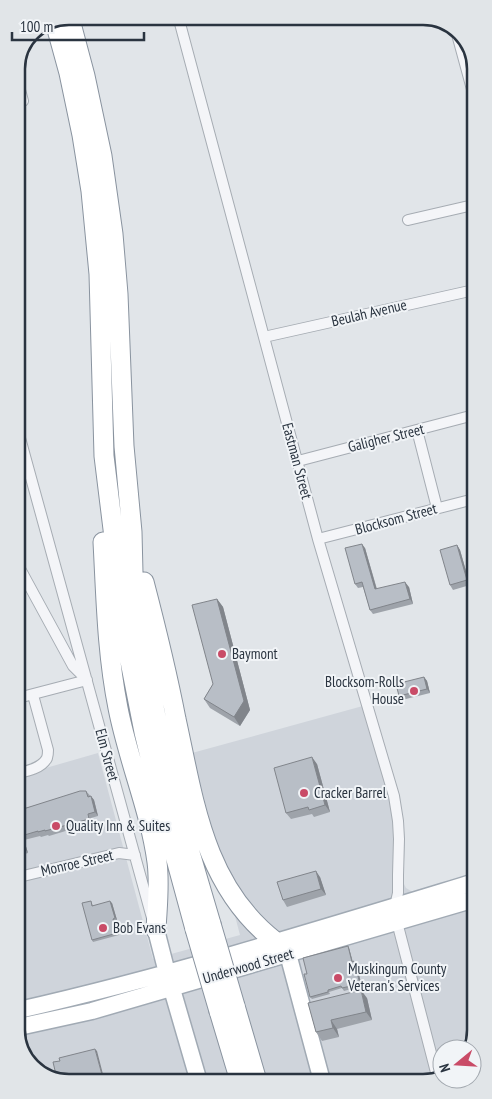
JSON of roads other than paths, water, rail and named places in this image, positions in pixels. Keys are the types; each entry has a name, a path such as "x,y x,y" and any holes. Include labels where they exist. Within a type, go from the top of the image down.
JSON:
{"highway":[{"path":"71,25 85,76 102,156 113,234 118,294 124,446 132,532 133,573 142,638 156,712 203,926"},
{"path":"56,27 69,73 91,191 99,274 104,456 103,536 110,658 118,709 153,838 157,863 158,891 156,930"},
{"path":"104,456 128,651 144,732 161,806 203,926 227,1008 239,1074"},
{"path":"132,532 162,652 197,814 208,849 225,884 240,906 258,928 282,948"},
{"path":"227,1008 255,1074"}],"main road":[{"name":"Underwood Street","path":"25,1026 92,1011 170,981 396,914 467,885"},
{"name":"Underwood Street","path":"396,914 467,901"},
{"name":"Elm Street","path":"156,930 197,1074"},
{"path":"282,948 320,1074"},
{"name":"Underwood Street","path":"25,1009 90,994 170,981"}],"street":[{"name":"Eastman Street","path":"180,25 318,539 394,796 400,839 396,914"},
{"path":"459,43 467,72"},
{"path":"408,220 467,206"},
{"name":"Beulah Avenue","path":"264,337 467,292"},
{"name":"Galigher Street","path":"298,461 467,417"},
{"path":"417,430 437,508"},
{"name":"Elm Street","path":"25,456 156,930"},
{"name":"Blocksom Street","path":"318,539 467,501"},
{"path":"25,578 73,666 87,680"},
{"path":"25,696 87,680"},
{"path":"25,771 42,764 47,758 48,750 33,694"},
{"name":"Monroe Street","path":"25,876 119,853 135,855"},
{"path":"396,914 432,1056"}],"place":[{"name":"Baymont","path":"222,654"},
{"name":"Blocksom-Rolls House","path":"414,691"},
{"name":"Cracker Barrel","path":"304,793"},
{"name":"Quality Inn & Suites","path":"56,826"},
{"name":"Bob Evans","path":"103,928"},
{"name":"Muskingum County Veteran's Services","path":"338,978"}]}
